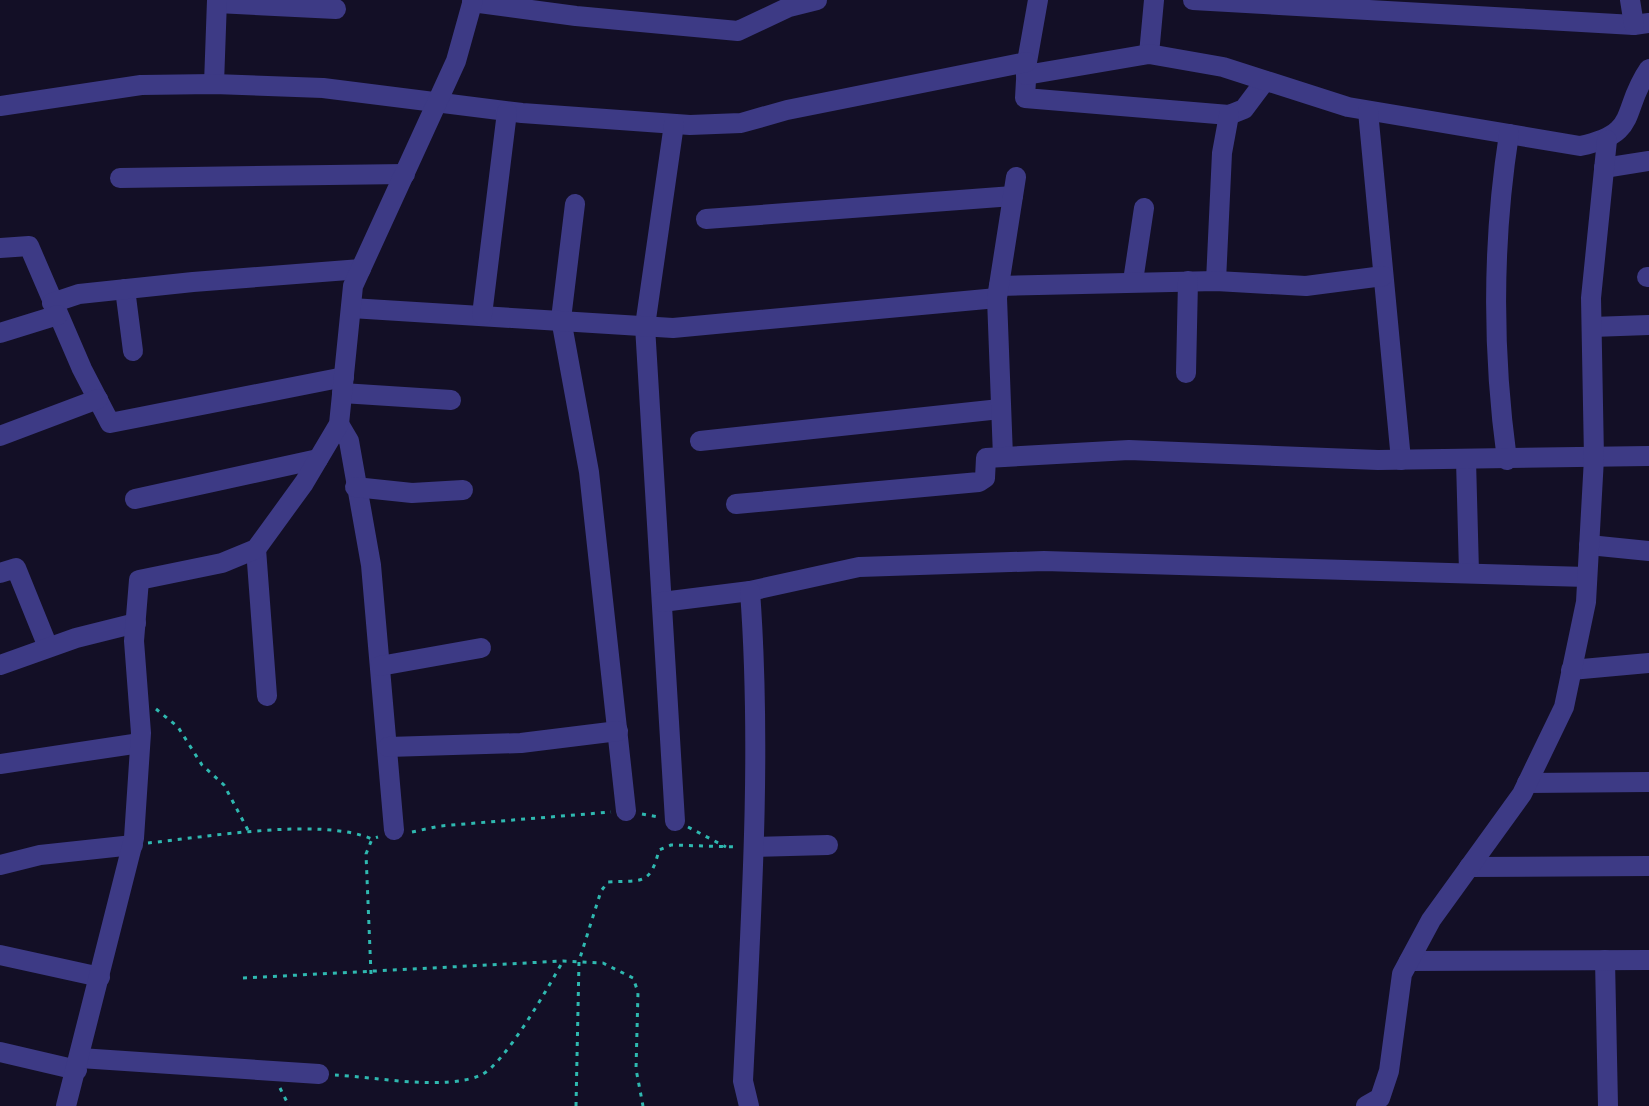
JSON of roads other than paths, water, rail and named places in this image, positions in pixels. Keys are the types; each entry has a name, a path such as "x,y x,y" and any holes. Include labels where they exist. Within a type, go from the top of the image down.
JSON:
{"street":[{"path":"66,1106 133,845 140,743 136,623 139,580 222,563 256,549 339,424 353,286 456,61 472,1 576,16 738,31 789,7 817,0"},
{"path":"1038,0 1026,69 1025,98 1229,115 1244,109 1265,81"},
{"path":"1149,54 1154,0"},
{"path":"1193,0 1642,24 1630,0"},
{"path":"214,84 217,2 336,9"},
{"path":"0,106 141,85 214,84 323,88 507,112 674,124 741,123 787,110 1026,69 1149,54 1207,63 1368,111 1580,146 1607,140 1628,122 1637,86 1649,69"},
{"path":"1368,111 1401,460"},
{"path":"482,315 507,112"},
{"path":"1216,281 1222,153 1229,115"},
{"path":"674,124 645,326 675,821"},
{"path":"1507,460 1496,367 1494,315 1499,202 1509,134"},
{"path":"1366,1106 1380,1098 1389,1071 1402,974 1431,920 1527,783 1564,707 1587,577 1594,458 1591,298 1607,140"},
{"path":"1604,168 1649,161"},
{"path":"120,178 405,174"},
{"path":"706,219 1014,186 998,292 1003,457"},
{"path":"575,204 561,319 589,472 626,811"},
{"path":"1133,281 1144,208"},
{"path":"0,248 29,246 55,309 110,423 343,385 451,400"},
{"path":"0,333 55,309 79,294 361,269"},
{"path":"351,308 645,326 709,326 998,292 1133,281 1306,286 1383,276"},
{"path":"1186,373 1188,281"},
{"path":"125,289 133,351"},
{"path":"1592,327 1649,325"},
{"path":"0,436 98,399"},
{"path":"700,441 1000,409"},
{"path":"339,424 349,441 371,565 394,830"},
{"path":"736,504 979,482 985,478 986,458 1129,450 1401,460 1649,456"},
{"path":"135,499 318,459"},
{"path":"1466,460 1469,572"},
{"path":"355,487 412,493 463,490"},
{"path":"1589,545 1649,551"},
{"path":"256,549 267,696"},
{"path":"662,602 750,591 859,567 1044,561 1587,577"},
{"path":"0,573 16,568 48,647"},
{"path":"749,1106 743,1081 754,847 754,653 750,591"},
{"path":"0,665 48,647 136,623"},
{"path":"380,666 481,648"},
{"path":"1571,670 1649,663"},
{"path":"388,747 521,743 618,731"},
{"path":"0,764 140,743"},
{"path":"1527,783 1649,782"},
{"path":"0,865 40,855 133,845"},
{"path":"754,847 828,845"},
{"path":"1469,867 1649,866"},
{"path":"0,955 100,977"},
{"path":"1605,960 1608,1106"},
{"path":"1409,961 1649,960"},
{"path":"0,1052 79,1064 319,1074"}]}
